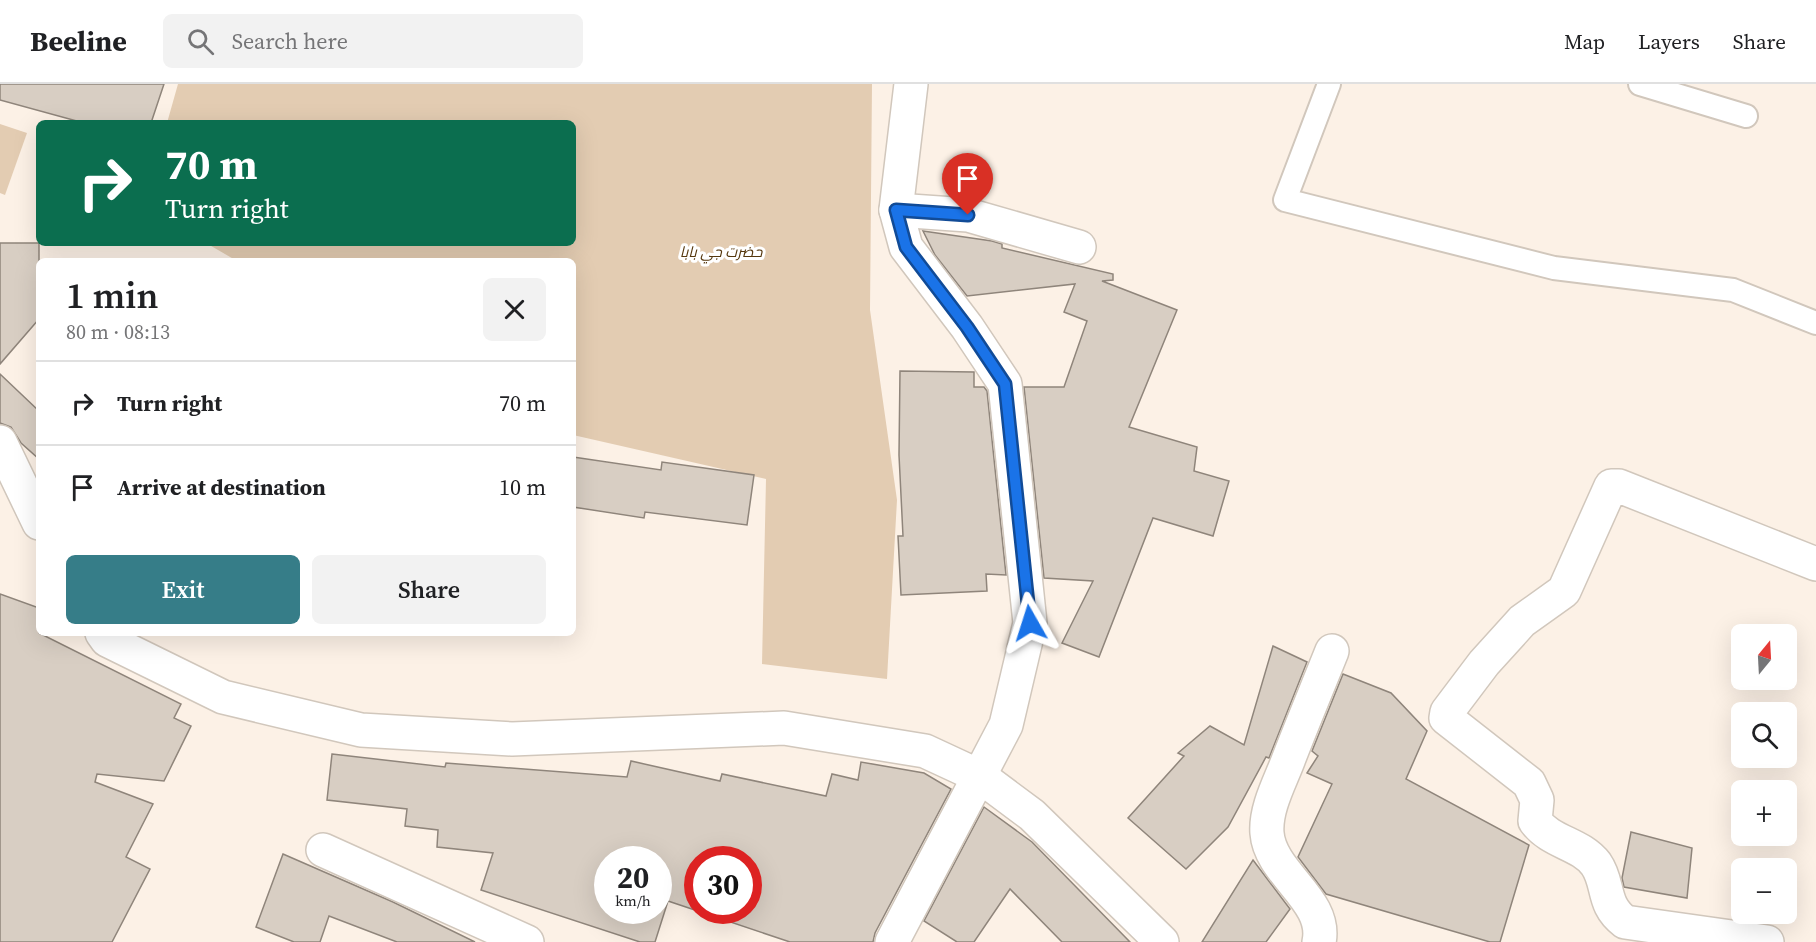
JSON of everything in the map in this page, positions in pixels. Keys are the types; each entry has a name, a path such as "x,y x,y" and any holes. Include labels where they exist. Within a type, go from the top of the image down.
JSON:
{"street":[{"path":"892,942 981,777 1006,725 1030,623 1005,384 967,327 906,247 896,210 911,84"},
{"path":"896,210 968,215 1079,247"},
{"path":"0,442 36,517"},
{"path":"1767,942 1625,922 1613,913 1596,865 1579,849 1544,834 1535,821 1537,801 1529,783 1446,718 1447,712 1484,663 1522,621 1564,591 1611,486 1619,486 1816,564"},
{"path":"104,636 107,640 223,697 361,730 512,739 784,728 925,751 981,777 1032,815 1162,942"},
{"path":"1319,942 1321,932 1316,915 1277,861 1267,833 1272,803 1332,651"},
{"path":"323,850 527,942"}],"lane":[{"path":"1329,84 1285,200 1554,268 1733,290 1816,323"},
{"path":"1640,84 1746,116"}],"green space":[{"name":"حضرت جي بابا","path":"178,84 872,84 870,310 897,500 887,679 762,664 766,479 576,436 576,258 232,258 211,246 576,246 576,120 168,120"},
{"path":"0,124 27,133 5,195 0,193"}],"building":[{"path":"0,84 164,84 152,120 73,120 0,100"},
{"path":"923,231 992,241 1002,244 1002,248 1113,274 1113,280 1102,281 1177,310 1129,427 1197,447 1194,471 1229,481 1213,536 1153,518 1099,657 1062,643 1093,581 1044,578 1024,387 1064,387 1087,321 1064,312 1075,284 967,296 935,255"},
{"path":"0,243 36,243 36,246 39,246 39,258 36,258 36,322 0,364"},
{"path":"900,371 974,372 974,387 984,387 987,391 1006,575 986,574 987,591 901,595 898,536 903,536 899,455"},
{"path":"0,374 36,408 36,456 21,443 11,427 0,423"},
{"path":"576,457 661,470 662,462 754,475 747,525 645,512 644,518 576,507"},
{"path":"0,594 36,607 36,636 45,636 181,704 174,718 191,726 164,781 97,774 95,782 153,804 126,857 150,869 112,942 0,942"},
{"path":"1273,646 1307,662 1269,758 1266,757 1228,827 1186,869 1128,818 1184,756 1178,753 1210,726 1244,745"},
{"path":"1343,674 1391,693 1427,731 1406,779 1529,845 1500,942 1490,942 1326,894 1298,857 1332,784 1307,773 1318,756 1312,751"},
{"path":"332,754 445,767 446,763 627,777 631,761 720,781 722,774 826,796 832,774 858,780 861,762 924,773 951,789 875,933 873,942 790,942 736,924 762,924 762,846 684,846 684,906 672,902 672,846 594,846 594,924 661,924 655,942 640,942 481,890 493,853 437,847 438,830 405,826 407,809 327,800"},
{"path":"984,807 1032,842 1130,942 1062,942 1010,889 974,942 957,942 924,921"},
{"path":"1631,832 1692,848 1687,898 1624,887 1622,878"},
{"path":"283,854 393,902 475,942 397,942 329,916 320,942 294,942 256,927"},
{"path":"1253,860 1290,909 1266,942 1202,942"}],"route":[{"path":"968,215 896,210 906,247 967,327 1005,384 1030,623"}]}
